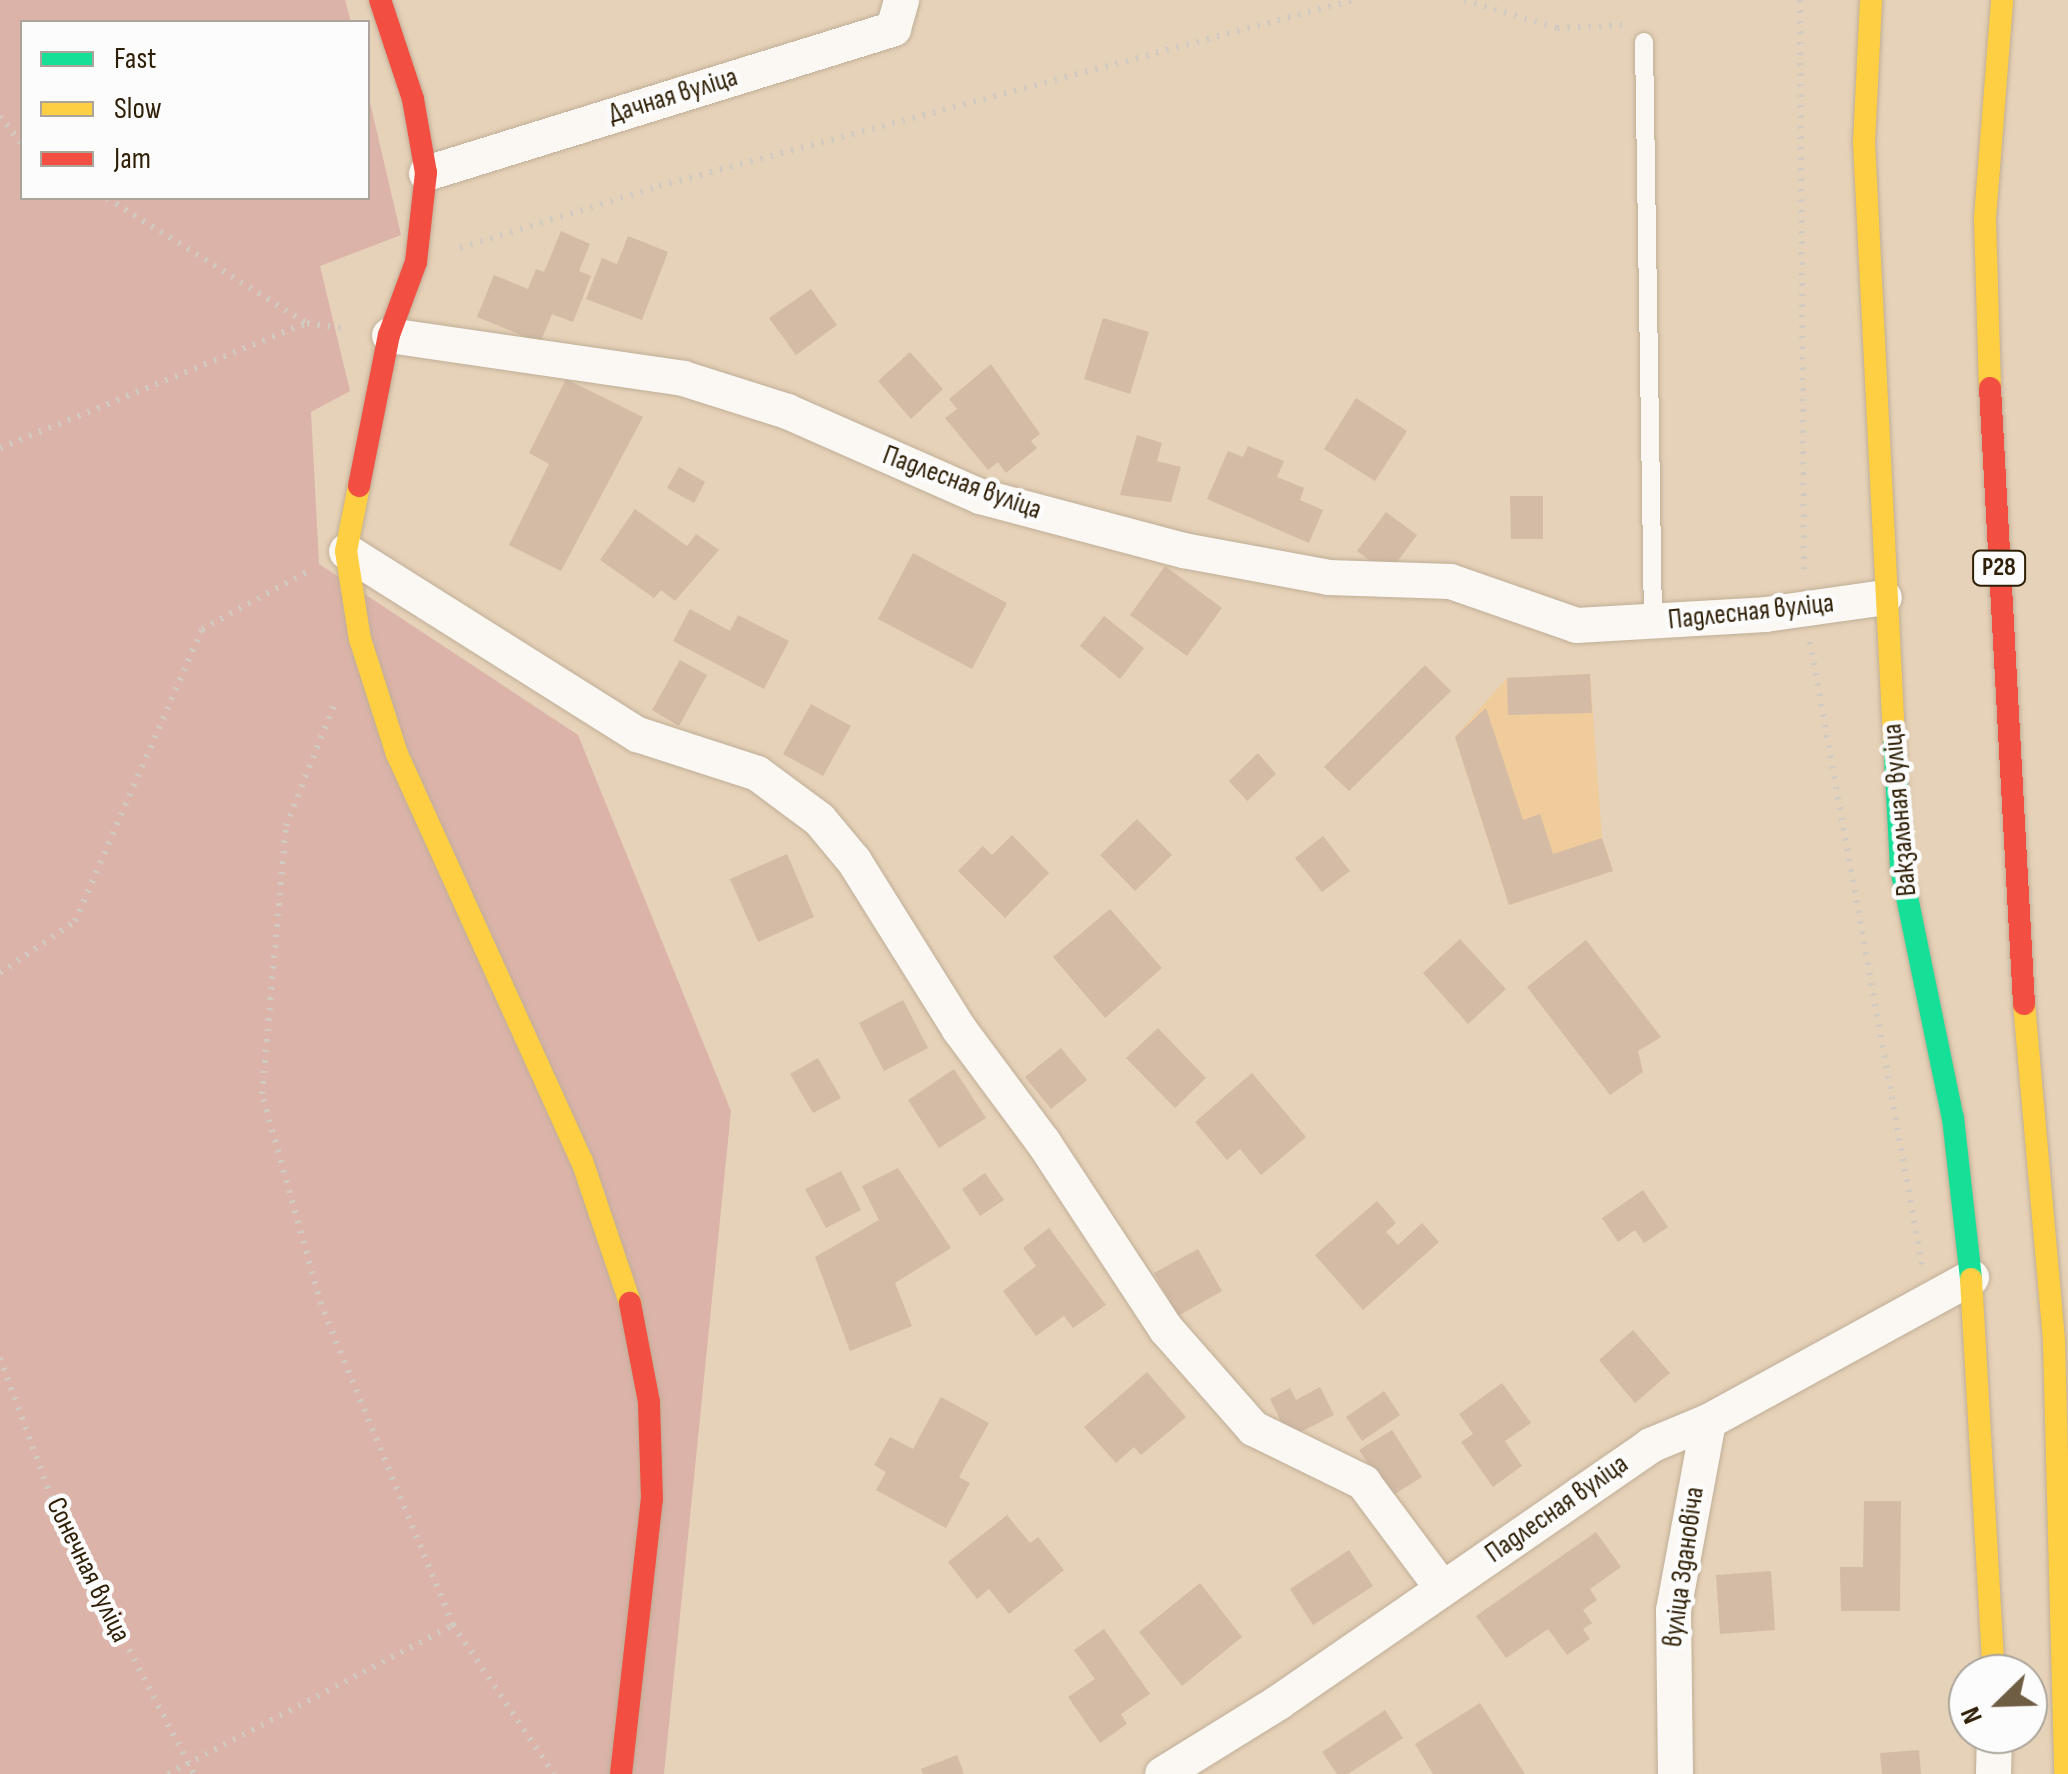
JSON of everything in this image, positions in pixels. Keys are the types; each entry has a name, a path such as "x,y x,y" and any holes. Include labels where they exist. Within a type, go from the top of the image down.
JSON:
{"main road":[{"path":"380,0 412,98 426,173 416,262 388,335 346,551 360,639 397,754 582,1161 632,1310 648,1402 652,1498 621,1774"},
{"name":"Вакзальная вуліца","path":"1871,0 1864,142 1884,597 1901,868 1953,1118 1971,1277 1993,1654"},
{"name":"Р28","path":"2002,0 1985,218 1988,340 2017,930 2054,1342 2066,1774"}],"street":[{"name":"Дачная вуліца","path":"426,173 893,28 901,0"},
{"name":"Падлесная вуліца","path":"388,335 683,378 787,411 980,496 1183,550 1328,577 1450,581 1576,624 1804,608 1884,597"},
{"path":"346,551 636,734 757,773 819,820 854,862 959,1029 1043,1142 1166,1329 1253,1428 1363,1482 1442,1588"},
{"name":"Падлесная вуліца","path":"1162,1774 1650,1445 1708,1421 1971,1277"},
{"name":"вуліца Здановіча","path":"1675,1774 1673,1610 1708,1421"}],"lane":[{"path":"1644,42 1653,621"}],"path":[{"path":"416,262 660,186 1352,0"},
{"path":"1464,0 1557,28 1642,24 1644,42"},
{"path":"1800,0 1804,608 1928,1298"},
{"path":"0,116 20,141"},
{"path":"111,200 307,324 388,335"},
{"path":"0,448 307,324"},
{"path":"0,973 74,922 202,629 346,551"},
{"path":"360,639 286,826 262,1094 321,1304 453,1625 554,1774"},
{"name":"Сонечная вуліца","path":"0,1358 56,1510 184,1762 194,1774"},
{"path":"168,1774 184,1762 453,1625"}],"shaded area":[{"path":"0,0 345,0 350,20 20,20 20,200 370,200 370,103 401,235 320,266 350,391 311,412 319,564 578,735 731,1111 664,1774 0,1774"},
{"path":"1590,674 1602,838 1613,871 1509,905 1455,737 1507,678"}],"building":[{"path":"561,231 590,244 579,271 591,276 573,322 552,314 540,343 477,317 494,275 528,289 536,269 544,272"},
{"path":"628,236 668,252 642,320 586,299 602,258 617,264"},
{"path":"811,289 837,325 796,355 769,318"},
{"path":"1103,318 1149,332 1130,394 1084,379"},
{"path":"910,352 943,389 911,419 878,381"},
{"path":"991,364 1040,434 1031,441 1037,448 1006,473 998,462 988,470 945,418 957,409 949,399"},
{"path":"566,379 643,417 561,571 509,545 549,464 529,453"},
{"path":"1356,398 1407,431 1375,481 1324,449"},
{"path":"1137,435 1162,443 1157,461 1181,467 1171,502 1120,495"},
{"path":"1248,446 1284,461 1277,477 1304,488 1300,500 1323,510 1309,543 1207,499 1228,451 1243,457"},
{"path":"679,467 705,482 694,503 667,488"},
{"path":"1510,496 1543,496 1543,539 1511,539"},
{"path":"635,509 687,546 696,534 719,550 675,601 661,590 654,598 600,560"},
{"path":"1386,512 1417,535 1388,574 1357,551"},
{"path":"913,553 1007,603 972,669 878,619"},
{"path":"1165,566 1222,608 1187,656 1130,615"},
{"path":"690,609 730,631 738,615 789,641 764,689 673,641"},
{"path":"1104,616 1144,648 1120,679 1080,646"},
{"path":"680,660 707,675 679,726 652,710"},
{"path":"1425,665 1451,691 1349,791 1324,767"},
{"path":"1590,674 1592,713 1508,715 1507,678"},
{"path":"811,704 851,726 823,776 783,754"},
{"path":"1486,708 1523,820 1540,814 1553,854 1602,838 1613,871 1509,905 1455,737"},
{"path":"1258,753 1276,774 1247,801 1229,781"},
{"path":"1137,819 1172,855 1135,891 1100,855"},
{"path":"1012,835 1049,873 1005,918 958,871 983,846 992,855"},
{"path":"1323,836 1350,871 1322,892 1295,858"},
{"path":"787,854 814,917 758,942 730,879"},
{"path":"1110,909 1162,968 1105,1018 1053,957"},
{"path":"1460,939 1506,989 1468,1024 1423,973"},
{"path":"1586,940 1661,1037 1638,1051 1643,1072 1610,1095 1527,987"},
{"path":"903,1000 928,1048 884,1071 859,1023"},
{"path":"1158,1028 1206,1078 1175,1108 1126,1058"},
{"path":"1061,1048 1087,1080 1051,1109 1025,1077"},
{"path":"818,1058 841,1098 813,1113 790,1074"},
{"path":"954,1069 986,1118 939,1148 908,1100"},
{"path":"1252,1073 1306,1137 1261,1175 1240,1149 1227,1160 1195,1122"},
{"path":"898,1168 951,1248 895,1283 912,1326 850,1351 815,1257 879,1220 862,1186"},
{"path":"841,1171 861,1210 826,1228 805,1189"},
{"path":"985,1173 1004,1200 980,1216 962,1189"},
{"path":"1643,1190 1668,1227 1644,1243 1635,1230 1618,1242 1602,1218"},
{"path":"1377,1201 1396,1223 1386,1232 1398,1245 1422,1223 1439,1242 1363,1310 1315,1255"},
{"path":"1049,1228 1106,1305 1073,1328 1064,1316 1036,1336 1003,1291 1036,1266 1023,1248"},
{"path":"1198,1249 1222,1291 1178,1316 1154,1273"},
{"path":"1633,1330 1670,1373 1635,1403 1599,1360"},
{"path":"1147,1372 1186,1417 1141,1455 1134,1447 1116,1463 1084,1427"},
{"path":"1502,1383 1531,1423 1505,1441 1522,1466 1493,1487 1461,1442 1473,1434 1459,1414"},
{"path":"1320,1387 1334,1415 1289,1438 1270,1399 1290,1388 1296,1400"},
{"path":"1384,1391 1400,1415 1362,1441 1346,1417"},
{"path":"941,1397 989,1423 959,1477 970,1483 946,1528 876,1490 886,1472 874,1465 890,1437 913,1449"},
{"path":"1392,1430 1422,1477 1390,1497 1359,1450"},
{"path":"1864,1501 1901,1501 1900,1611 1841,1611 1840,1567 1863,1567"},
{"path":"1007,1515 1030,1543 1038,1537 1064,1570 1009,1614 989,1589 977,1599 948,1562"},
{"path":"1596,1532 1621,1567 1590,1589 1597,1600 1583,1610 1592,1623 1583,1629 1590,1639 1567,1655 1548,1629 1506,1658 1476,1616"},
{"path":"1349,1550 1373,1586 1313,1625 1290,1589"},
{"path":"1771,1571 1775,1630 1720,1634 1716,1575"},
{"path":"1200,1583 1242,1637 1182,1686 1139,1632"},
{"path":"1104,1629 1150,1694 1121,1714 1127,1724 1100,1743 1068,1697 1095,1679 1074,1650"},
{"path":"1480,1703 1525,1774 1433,1774 1415,1744"},
{"path":"1385,1710 1403,1738 1348,1774 1337,1774 1322,1752"},
{"path":"1919,1750 1921,1774 1882,1774 1880,1753"},
{"path":"957,1755 964,1774 923,1774 921,1769"}],"traffic: fast":[{"path":"1894,738 1901,868 1953,1118 1971,1279"}],"traffic: slow":[{"path":"1871,0 1864,142 1894,738"},
{"path":"1990,388 1985,218 2002,0"},
{"path":"359,486 346,551 360,639 397,754 582,1161 630,1303"},
{"path":"2024,1004 2054,1342 2065,1774"},
{"path":"1971,1279 1993,1654"}],"traffic: jam":[{"path":"359,486 389,335 416,262 426,173 413,99 380,0"},
{"path":"1990,388 2024,1004"},
{"path":"621,1774 652,1499 649,1402 630,1303"}]}
